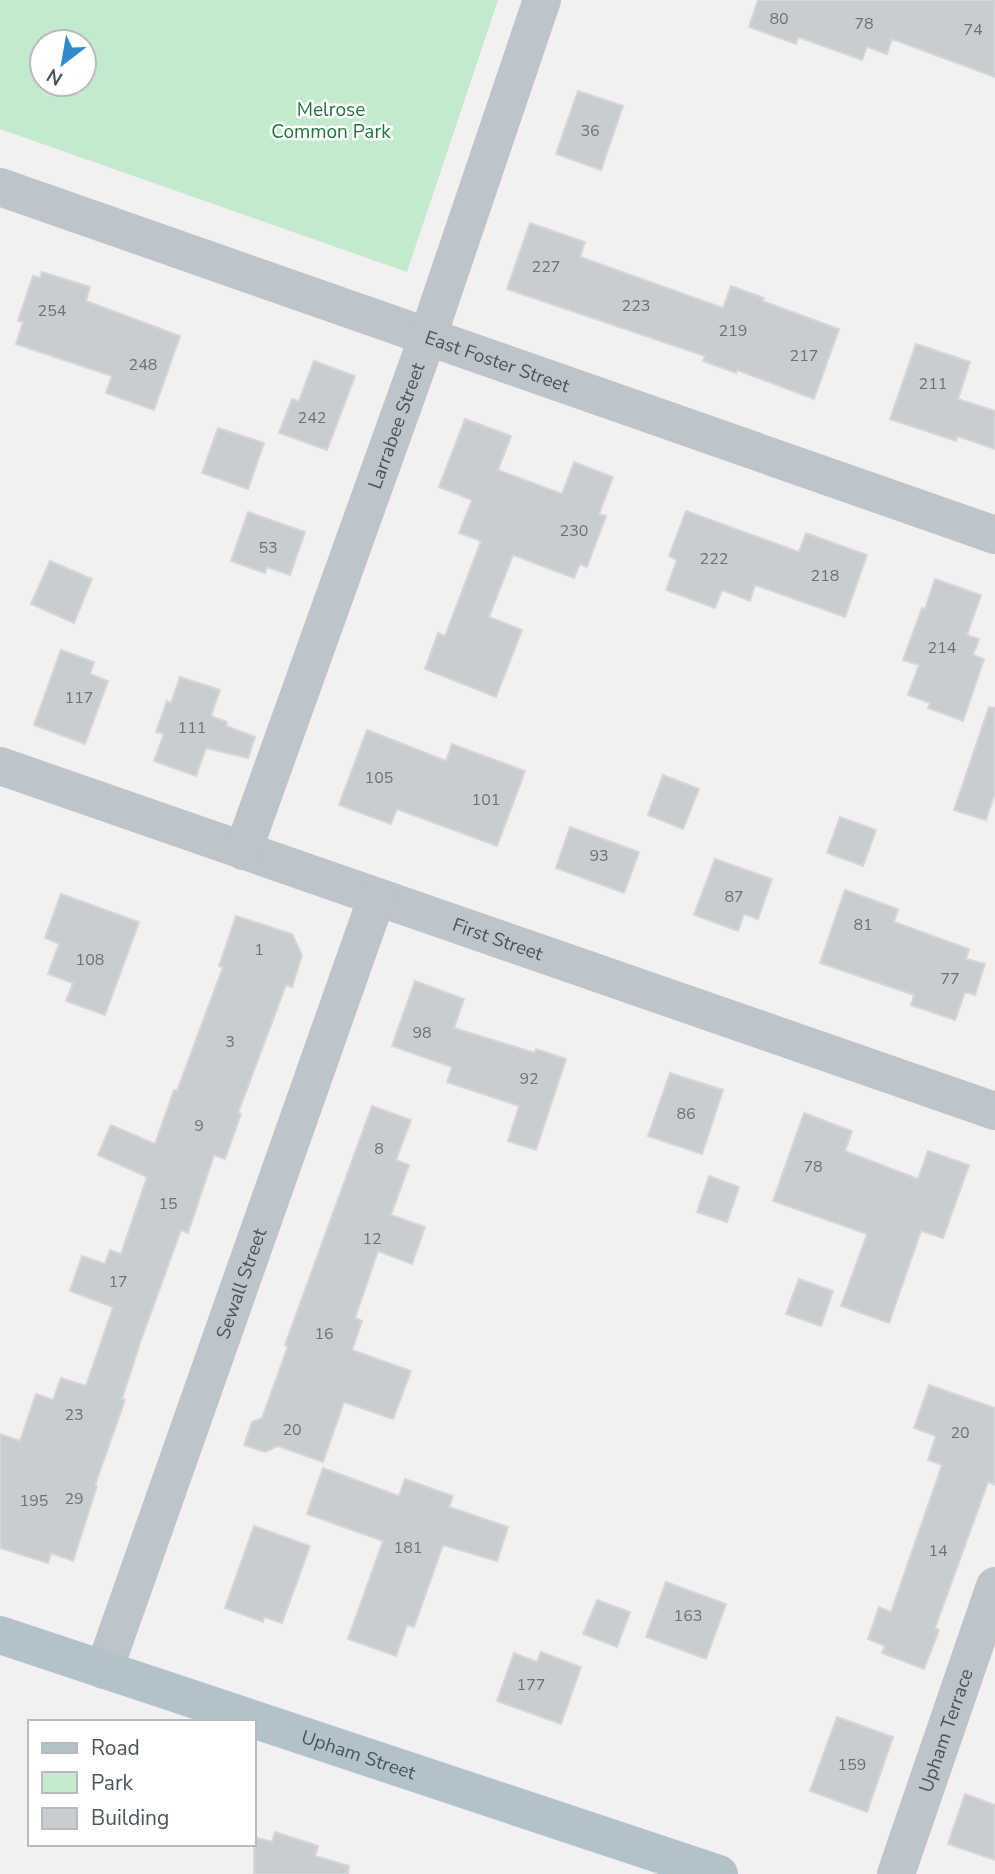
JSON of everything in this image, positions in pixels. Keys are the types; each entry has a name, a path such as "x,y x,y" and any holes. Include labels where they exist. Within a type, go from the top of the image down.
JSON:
{"main road":[{"name":"Upham Street","path":"0,1635 255,1720"},
{"name":"Upham Street","path":"256,1720 719,1874"}],"street":[{"name":"Larrabee Street","path":"243,851 428,336 542,0"},
{"name":"East Foster Street","path":"0,187 995,535"},
{"name":"First Street","path":"0,766 995,1111"},
{"name":"Sewall Street","path":"104,1670 377,898"},
{"name":"Upham Terrace","path":"896,1874 995,1586"}],"green space":[{"name":"Melrose Common Park","path":"0,0 498,0 407,272 0,129"}],"building":[{"path":"758,0 995,0 995,77 892,39 887,54 867,47 862,60 798,37 796,44 749,27"},
{"path":"578,91 623,106 601,170 556,154"},
{"path":"530,223 585,242 580,257 723,308 731,286 764,298 762,301 839,329 814,399 737,370 736,373 703,361 705,356 507,289"},
{"path":"42,272 90,287 86,301 180,336 154,410 106,393 112,376 16,344 23,322 18,321 33,276 40,278"},
{"path":"916,344 970,362 958,399 995,411 995,449 957,436 956,441 890,419"},
{"path":"314,361 355,376 327,450 279,433 292,399 299,401"},
{"path":"465,419 511,436 498,470 562,494 574,462 613,477 599,514 606,516 587,567 580,564 574,578 513,555 489,617 522,630 496,697 425,669 438,633 445,636 481,541 459,533 472,500 439,487"},
{"path":"218,428 264,443 248,489 202,473"},
{"path":"686,511 799,552 806,533 867,555 845,617 755,585 750,601 722,590 715,608 666,590 677,560 669,556"},
{"path":"248,512 305,532 290,575 267,567 265,573 231,561"},
{"path":"50,561 92,579 74,623 31,604"},
{"path":"935,579 981,595 967,635 979,639 973,655 984,659 963,721 928,708 930,703 908,695 919,665 903,660"},
{"path":"61,650 94,662 90,674 108,681 85,744 34,725"},
{"path":"180,677 220,690 211,716 227,722 226,726 255,737 248,758 206,748 196,776 154,761 164,734 156,732 167,701 171,703"},
{"path":"989,707 995,708 995,793 986,820 954,810"},
{"path":"367,730 446,761 452,744 525,771 497,846 397,809 391,824 339,805"},
{"path":"663,775 699,789 683,829 648,815"},
{"path":"840,817 876,830 863,866 827,853"},
{"path":"570,827 639,852 624,893 556,868"},
{"path":"715,859 772,879 758,919 744,914 738,931 694,915"},
{"path":"845,890 898,909 894,922 969,949 966,959 985,964 975,995 965,992 955,1020 911,1005 914,995 820,963"},
{"path":"61,894 139,922 105,1015 66,1001 73,983 48,974 59,944 45,938"},
{"path":"236,916 292,934 302,955 292,987 286,985 238,1113 241,1114 225,1159 214,1155 188,1233 181,1230 140,1343 122,1399 125,1400 95,1485 97,1486 73,1561 51,1553 48,1563 0,1548 0,1434 20,1441 36,1394 53,1400 61,1378 86,1386 113,1307 70,1291 82,1256 105,1264 110,1250 121,1254 147,1177 98,1155 111,1125 155,1144 223,967 219,966"},
{"path":"415,981 464,999 454,1028 535,1053 536,1049 566,1059 536,1150 508,1141 519,1106 447,1082 452,1067 392,1046"},
{"path":"670,1073 723,1090 702,1154 648,1136"},
{"path":"372,1106 411,1120 396,1160 409,1165 391,1215 425,1227 412,1264 378,1251 355,1318 362,1321 352,1350 411,1371 393,1419 344,1402 323,1462 278,1446 265,1452 244,1445 252,1422 262,1418 288,1346 285,1345"},
{"path":"804,1113 852,1131 845,1151 918,1179 928,1151 969,1165 943,1238 921,1231 889,1323 841,1306 867,1234 773,1201"},
{"path":"709,1176 739,1187 727,1222 697,1212"},
{"path":"799,1279 833,1291 821,1326 786,1314"},
{"path":"929,1385 995,1408 995,1485 988,1482 935,1628 939,1630 924,1669 882,1653 885,1646 868,1639 879,1607 891,1612 942,1465 928,1460 936,1436 914,1428"},
{"path":"323,1468 399,1496 405,1479 453,1496 449,1507 508,1527 497,1561 443,1545 414,1627 407,1625 396,1656 348,1639 383,1541 307,1514"},
{"path":"254,1526 310,1546 282,1623 264,1617 263,1622 225,1608"},
{"path":"666,1582 726,1604 706,1659 646,1637"},
{"path":"597,1600 630,1612 617,1647 583,1634"},
{"path":"541,1652 581,1667 561,1724 497,1701 514,1653 537,1662"},
{"path":"837,1717 893,1737 867,1812 810,1791"},
{"path":"965,1794 995,1805 995,1860 948,1844"},
{"path":"275,1832 318,1846 315,1856 349,1866 348,1874 254,1874 256,1838 272,1842"}]}
